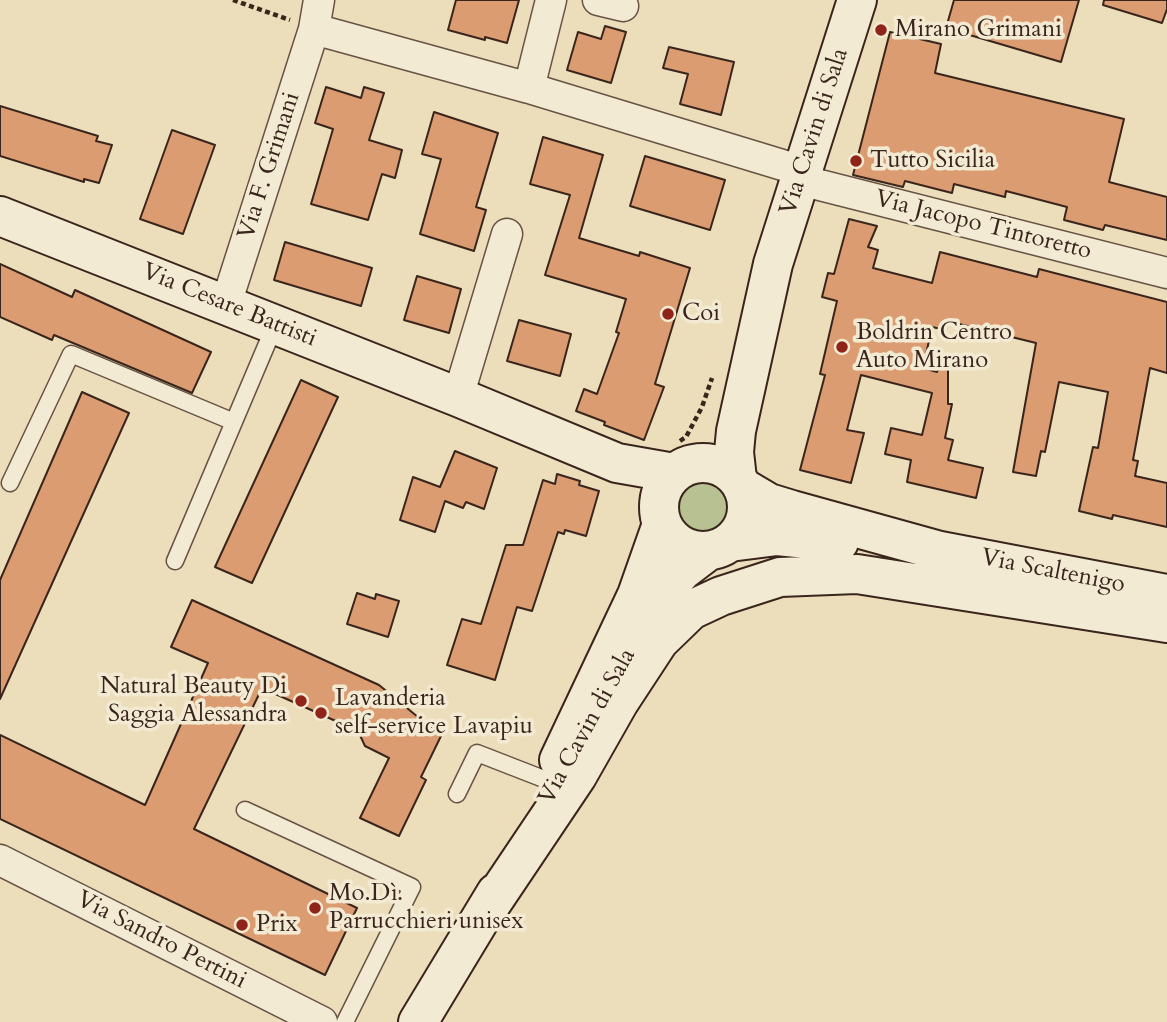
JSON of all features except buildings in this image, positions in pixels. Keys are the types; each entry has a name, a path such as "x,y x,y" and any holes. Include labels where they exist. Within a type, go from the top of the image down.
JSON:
{"main road":[{"name":"Via Cavin di Sala","path":"682,468 702,448 718,412 773,264 857,0"},
{"name":"Via Cesare Battisti","path":"0,215 617,463 682,468"},
{"name":"Via Cavin di Sala","path":"740,483 734,452 736,431 773,264"},
{"name":"Via Cesare Battisti","path":"617,463 642,487 660,517"},
{"path":"707,463 724,468 740,483 747,501 746,517 740,531 719,547 694,551 680,546 669,537 660,517 660,495 665,483 682,468 707,463"},
{"name":"Via Scaltenigo","path":"740,483 769,503 940,551 1167,594"},
{"name":"Via Cavin di Sala","path":"483,916 637,595 660,517"},
{"name":"Via Scaltenigo","path":"719,547 777,536 940,551"},
{"name":"Via Cavin di Sala","path":"418,1022 483,916 662,596 683,570 719,547"},
{"path":"483,916 577,776 619,702 659,641 691,610 721,596 780,577 857,574 1167,624"}],"street":[{"path":"529,88 551,0"},
{"path":"317,14 529,88 789,167 802,174"},
{"name":"Via F. Grimani","path":"226,304 317,14"},
{"name":"Via Jacopo Tintoretto","path":"802,174 1167,273"},
{"path":"458,397 507,234"},
{"name":"Via Sandro Pertini","path":"0,860 322,1022"}],"lane":[{"path":"175,561 276,324"},
{"path":"10,483 71,354 234,422"},
{"path":"457,794 477,753 549,781"},
{"path":"245,810 412,887 345,1022"}],"path":[{"path":"233,0 317,14"}],"green space":[{"path":"701,478 712,480 721,486 727,495 727,517 721,526 712,532 701,534 690,532 681,526 675,517 673,506 675,495 681,486 690,480"}],"place":[{"name":"Mirano Grimani","path":"881,30"},
{"name":"Tutto Sicilia","path":"856,161"},
{"name":"Coi","path":"668,314"},
{"name":"Boldrin Centro Auto Mirano","path":"842,347"},
{"name":"Natural Beauty Di Saggia Alessandra","path":"301,701"},
{"name":"Lavanderia self-service Lavapiu","path":"321,713"},
{"name":"Mo.Dì. Parrucchieri unisex","path":"315,908"},
{"name":"Prix","path":"242,925"}]}
